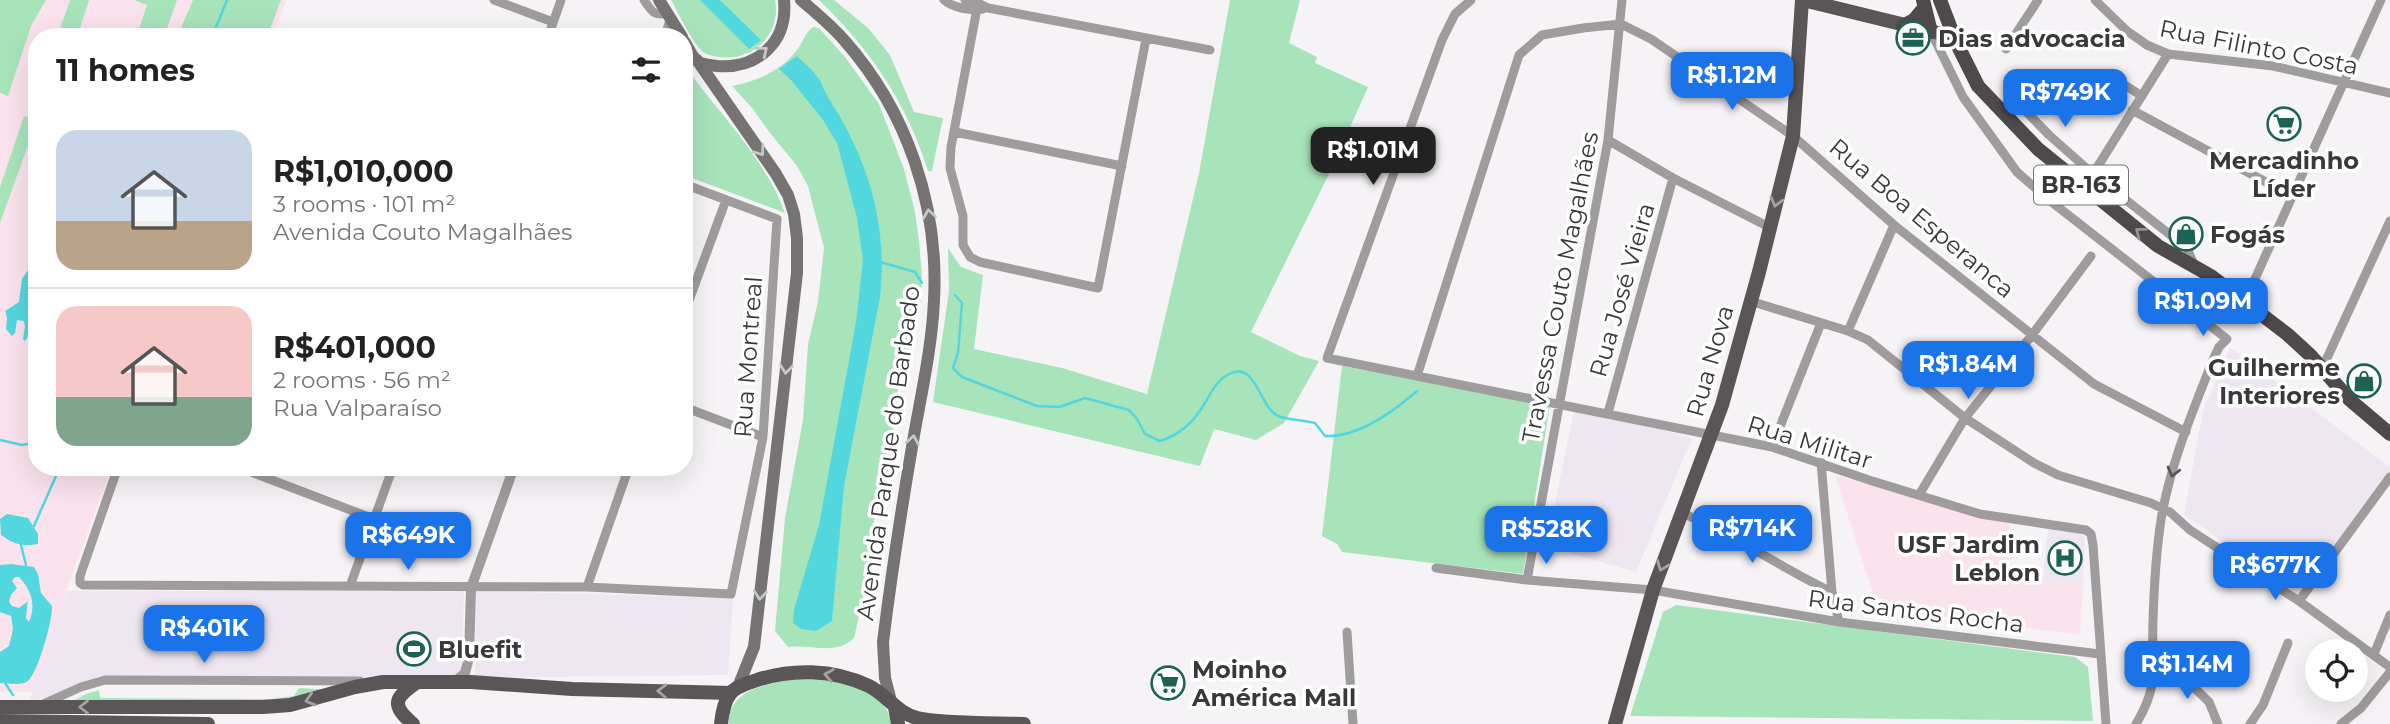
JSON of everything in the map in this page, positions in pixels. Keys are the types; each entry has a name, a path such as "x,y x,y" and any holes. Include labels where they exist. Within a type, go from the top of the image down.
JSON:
{"highway":[{"name":"BR-163","path":"1940,0 1956,42 1978,86 2038,149 2158,246 2245,301 2305,350 2350,400 2388,428"},
{"path":"1903,26 1914,20 1924,4"},
{"name":"BR-163","path":"1924,4 1931,32"},
{"path":"2198,314 2211,316 2221,312 2226,299 2223,285"}],"main road":[{"path":"659,0 676,28"},
{"path":"696,61 727,66 743,64 768,49 777,39 782,27 785,17 784,0"},
{"name":"Avenida Parque do Barbado","path":"801,0 842,37 861,59 896,117 926,194 933,242 934,301 883,642 885,678 893,704"},
{"path":"1802,0 1942,34 1956,42"},
{"name":"Rua Nova","path":"1615,724 1653,590 1713,434 1793,136 1802,0"},
{"path":"696,61 788,195 797,238 797,273 754,647 722,712 721,724"},
{"path":"0,707 263,707 290,705 383,681 487,683 572,689 735,690 777,674 821,673 870,687 918,719 1024,724"},
{"path":"412,724 397,706 402,692 416,683"},
{"path":"893,704 898,724"},
{"path":"0,721 208,724"}],"street":[{"path":"494,0 553,22"},
{"path":"551,28 561,0"},
{"path":"644,0 652,12 669,16 666,28"},
{"path":"944,0 952,5 978,6 1210,50"},
{"path":"965,0 978,6"},
{"name":"Rua Militar","path":"1471,0 1455,14 1442,40 1327,358 1772,447 1980,514 2089,532 2093,545 2106,724"},
{"name":"Travessa Couto Magalhães","path":"1527,580 1608,140 1622,0"},
{"path":"2006,50 2038,0"},
{"name":"Rua Filinto Costa","path":"2095,0 2127,31 2147,45 2168,54 2273,66 2390,93"},
{"path":"2245,301 2381,0"},
{"path":"978,6 950,168 964,216 963,245 970,257 980,262 1098,288 1146,39"},
{"path":"1417,376 1519,55 1542,35 1621,24"},
{"name":"Rua Boa Esperanca","path":"1621,24 1651,38 1793,136 1894,225 2094,384 2186,432"},
{"name":"BR-163","path":"1931,32 1963,97 2017,172 2049,200 2198,314"},
{"path":"2093,174 2168,54"},
{"path":"2098,80 2123,84 2143,96"},
{"path":"2017,102 2093,174 2187,248 2196,269"},
{"path":"2132,110 2292,196"},
{"path":"955,132 1122,166"},
{"path":"1608,140 1673,178 1769,228"},
{"name":"Rua José Vieira","path":"1608,413 1673,178"},
{"name":"Rua Montreal","path":"587,587 731,594 763,437 778,219 693,187"},
{"path":"693,290 726,200"},
{"path":"2322,369 2390,221"},
{"path":"1848,331 1894,225"},
{"path":"1919,495 1965,418 2091,256"},
{"path":"1750,301 1848,331 1868,340 1965,418 2034,463 2058,475 2164,509 2190,530 2300,601 2374,654 2390,669 2361,708 2341,724"},
{"path":"2136,724 2154,684 2154,581 2164,509 2177,455 2216,353 2227,339 2198,314"},
{"path":"1772,447 1821,323"},
{"path":"693,410 763,437"},
{"path":"1821,462 1832,592 1839,622"},
{"path":"115,476 80,576 80,583 83,585 587,587 626,476"},
{"path":"262,476 374,519"},
{"path":"350,586 390,476"},
{"path":"454,682 465,673 469,658 471,587 511,476"},
{"path":"2300,601 2390,477"},
{"path":"1682,513 1714,526 1793,573 1832,592"},
{"name":"Rua Santos Rocha","path":"1436,569 1527,580 1653,590 1839,622 2100,654"},
{"path":"2374,654 2390,615"},
{"path":"1347,632 1353,724"},
{"path":"2250,724 2263,705 2288,643"},
{"path":"469,658 475,675 487,683"},
{"path":"2172,667 2208,702 2218,724"},
{"path":"37,707 81,687 105,680 383,681"}],"shaded area":[{"path":"0,0 286,0 275,28 28,28 28,476 109,476 33,692 0,692"},
{"path":"2230,347 2390,467 2390,473 2299,595 2184,514 2203,411"},
{"path":"1575,407 1692,438 1636,572 1546,546"},
{"path":"1835,475 1930,502 2010,519 2008,579 2083,584 2080,635 1877,607"},
{"name":"USF Jardim Leblon","path":"2048,526 2085,534 2083,584 2043,581"},
{"path":"67,591 464,591 462,677 99,676 40,700 29,701"},
{"path":"476,591 733,598 728,675 475,678"}],"green space":[{"path":"0,0 46,0 28,28 8,96 0,93"},
{"path":"70,0 89,0 80,28 60,28"},
{"path":"134,0 177,0 167,28 139,28 147,5"},
{"path":"193,0 281,0 270,28 181,28"},
{"path":"671,0 775,0 774,24 769,34 762,43 743,55 719,57 706,54 693,39 693,28 686,28"},
{"path":"819,0 834,0 868,28 890,55 914,112 943,118 932,171 928,171 909,122 885,78 855,38"},
{"path":"1230,0 1300,0 1289,43 1317,57 1315,63 1368,87 1330,172 1251,332 1300,356 1319,361 1284,423 1256,440 1214,429 1200,466 933,402 949,291 948,248 961,267 983,275 974,349 1062,368 1147,394 1199,173"},
{"path":"813,27 819,28 845,57 879,104 904,169 915,212 922,276 920,309 898,389 888,471 872,528 877,541 868,565 854,638 839,647 831,648 788,647 775,631 785,518 803,420 808,344 818,302 824,248 808,186 797,166 732,86 759,78 784,64"},
{"path":"693,77 757,159 785,213 693,178"},
{"path":"24,116 28,117 28,145 0,223 0,187"},
{"path":"1342,366 1550,405 1523,574 1342,552 1337,544 1322,536"},
{"path":"1676,605 2075,657 2088,667 2093,721 1630,716 1663,612"},
{"path":"806,678 845,684 871,693 887,711 891,724 729,724 736,701 745,694 768,684"},
{"path":"299,688 332,690 287,700 71,702 99,690 100,698 271,699 294,696"}],"water":[{"path":"700,0 720,0 761,40 749,49"},
{"path":"797,56 818,78 855,145 878,218 882,270 880,297 844,486 832,621 816,631 801,629 793,623 794,609 819,525 856,322 863,260 857,218 837,143 823,120 779,69"},
{"path":"28,270 28,336 25,341 24,321 17,320 12,336 6,329 5,311 19,302 22,279"},
{"path":"7,514 28,518 38,534 38,544 18,544 1,535 0,519"},
{"path":"0,565 34,567 41,593 52,606 40,657 32,676 22,683 0,683 0,652 9,646 13,629 11,616 0,612","holes":["19,577 32,598 29,622 26,618 28,601 19,608 9,602 17,588 12,581"]}],"waterway":[{"path":"216,28 227,0"},
{"path":"880,262 915,272 922,283"},
{"path":"955,295 962,303 958,353 953,368 962,377 1037,406 1059,407 1085,398 1129,410 1145,434 1160,441 1186,427 1201,410 1218,383 1238,371 1251,379 1266,404 1278,416 1315,423 1325,436 1350,433 1363,428 1398,407 1417,391"},
{"path":"0,440 28,444"},
{"path":"34,526 56,476"},
{"path":"21,545 26,565"},
{"path":"6,680 5,683 13,695"}],"place":[{"name":"Dias advocacia","path":"1913,38"},
{"name":"Mercadinho Líder","path":"2284,124"},
{"name":"Fogás","path":"2186,234"},
{"name":"Guilherme Interiores","path":"2364,381"},
{"name":"USF Jardim Leblon","path":"2065,558"},
{"name":"Bluefit","path":"414,649"},
{"name":"Moinho América Mall","path":"1168,683"}]}
